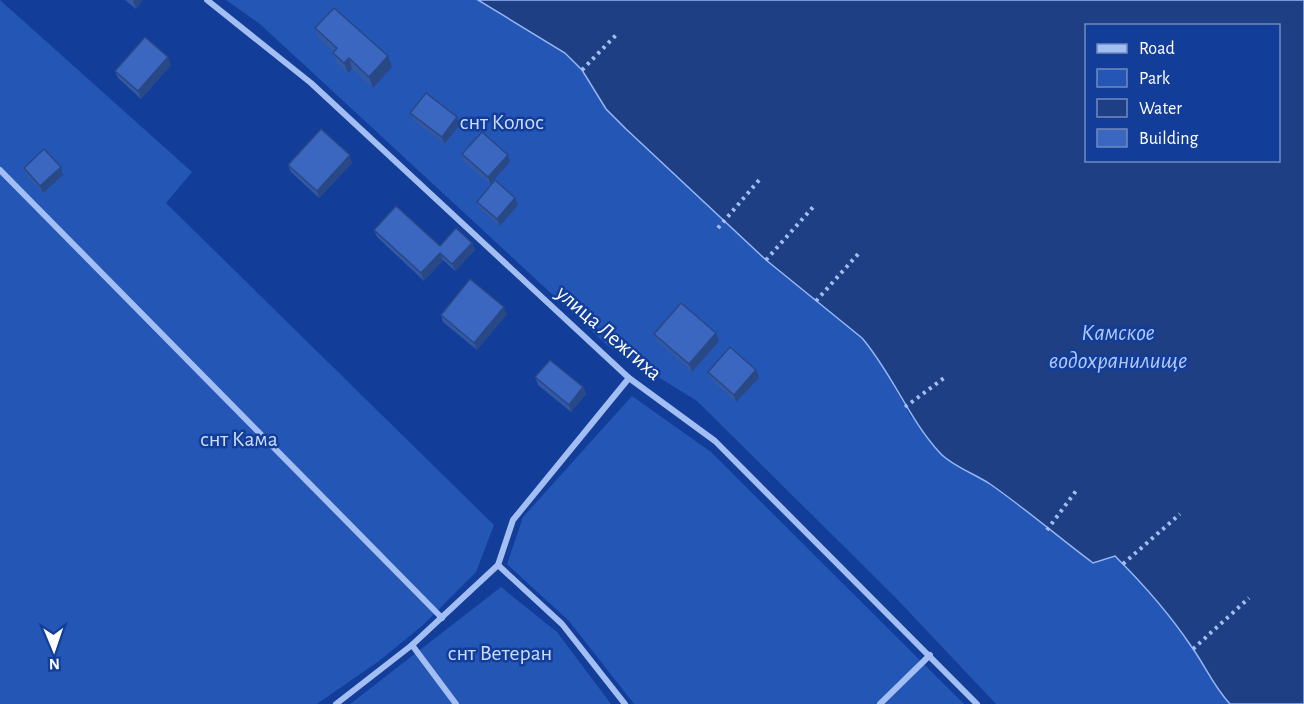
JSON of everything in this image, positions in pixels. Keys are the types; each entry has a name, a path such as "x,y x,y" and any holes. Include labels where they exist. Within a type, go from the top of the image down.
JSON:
{"street":[{"name":"улица Лежгиха","path":"207,0 311,83 629,378 715,441 977,704"},
{"path":"0,170 442,618"},
{"path":"336,704 412,645 498,565 513,520 629,378"},
{"path":"498,565 562,624 625,704"},
{"path":"412,645 456,704"},
{"path":"880,704 930,655"}],"path":[{"path":"582,70 618,33"},
{"path":"718,228 760,179"},
{"path":"766,260 813,206"},
{"path":"816,301 859,253"},
{"path":"905,406 944,378"},
{"path":"1047,530 1076,491"},
{"path":"1123,564 1180,514"},
{"path":"1193,649 1249,598"}],"green space":[{"name":"снт Кама","path":"0,0 192,172 166,203 494,525 476,572 423,625 379,661 317,704 0,704"},
{"name":"снт Колос","path":"226,0 478,0 565,53 582,70 606,109 626,129 766,260 862,338 875,353 911,417 989,483 1092,563 1115,556 1182,633 1230,704 996,704 895,597 697,401 608,346 260,24"},
{"path":"632,396 711,452 964,704 634,704 569,621 507,564 523,517"},
{"name":"снт Ветеран","path":"501,587 557,632 611,704 350,704"}],"water":[{"name":"Камское водохранилище","path":"478,0 1304,0 1304,704 1230,704 1174,622 1115,556 1093,563 990,484 945,458 919,425 862,338 766,260 626,129 606,109 582,70 565,53"}],"building":[{"path":"334,8 388,56 369,77 349,58 344,63 333,53 337,48 315,28"},
{"path":"145,37 168,57 138,91 115,71"},
{"path":"426,93 457,117 442,137 410,113"},
{"path":"321,129 350,155 317,191 288,165"},
{"path":"482,132 508,155 488,177 462,154"},
{"path":"44,149 61,167 40,186 24,168"},
{"path":"495,180 515,198 497,219 477,202"},
{"path":"396,206 440,246 456,228 472,243 452,264 440,253 421,273 374,230"},
{"path":"470,279 504,307 474,343 441,315"},
{"path":"681,303 716,333 689,364 654,334"},
{"path":"730,347 756,370 734,395 708,372"},
{"path":"550,360 583,387 569,405 535,377"}]}
